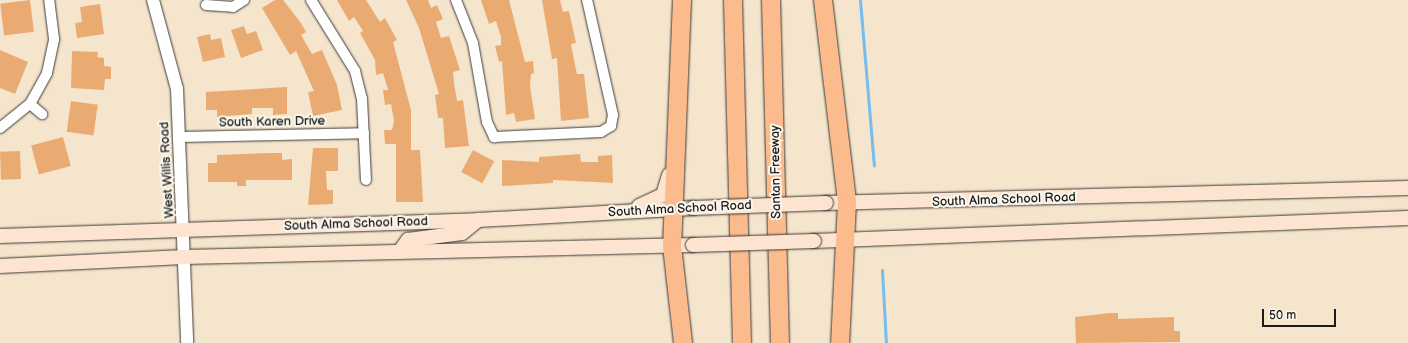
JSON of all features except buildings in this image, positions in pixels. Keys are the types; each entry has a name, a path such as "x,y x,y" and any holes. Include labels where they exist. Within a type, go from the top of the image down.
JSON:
{"highway":[{"path":"733,0 742,343"},
{"name":"Santan Freeway","path":"771,0 780,343"},
{"path":"823,0 848,202 840,343"},
{"path":"682,4 672,246 683,343"}],"main road":[{"path":"618,212 652,203 668,187 675,35 682,4"},
{"name":"South Alma School Road","path":"0,236 184,232 478,220 693,208 848,202 1408,188"},
{"name":"South Alma School Road","path":"0,266 184,257 672,246 1408,218"},
{"path":"400,251 408,240 462,233 478,220"}],"street":[{"path":"0,128 30,104 47,73 54,39 49,0"},
{"name":"West Willis Road","path":"153,0 177,89 184,232 187,343"},
{"path":"206,5 233,7 244,0"},
{"path":"311,0 355,71 364,133 366,180"},
{"path":"456,0 472,43 487,122 494,137 601,132 611,126 613,115 587,0"},
{"path":"30,104 42,114"},
{"name":"South Karen Drive","path":"180,137 364,133"}],"waterway":[{"path":"860,0 874,165"},
{"path":"882,270 886,343"}]}
